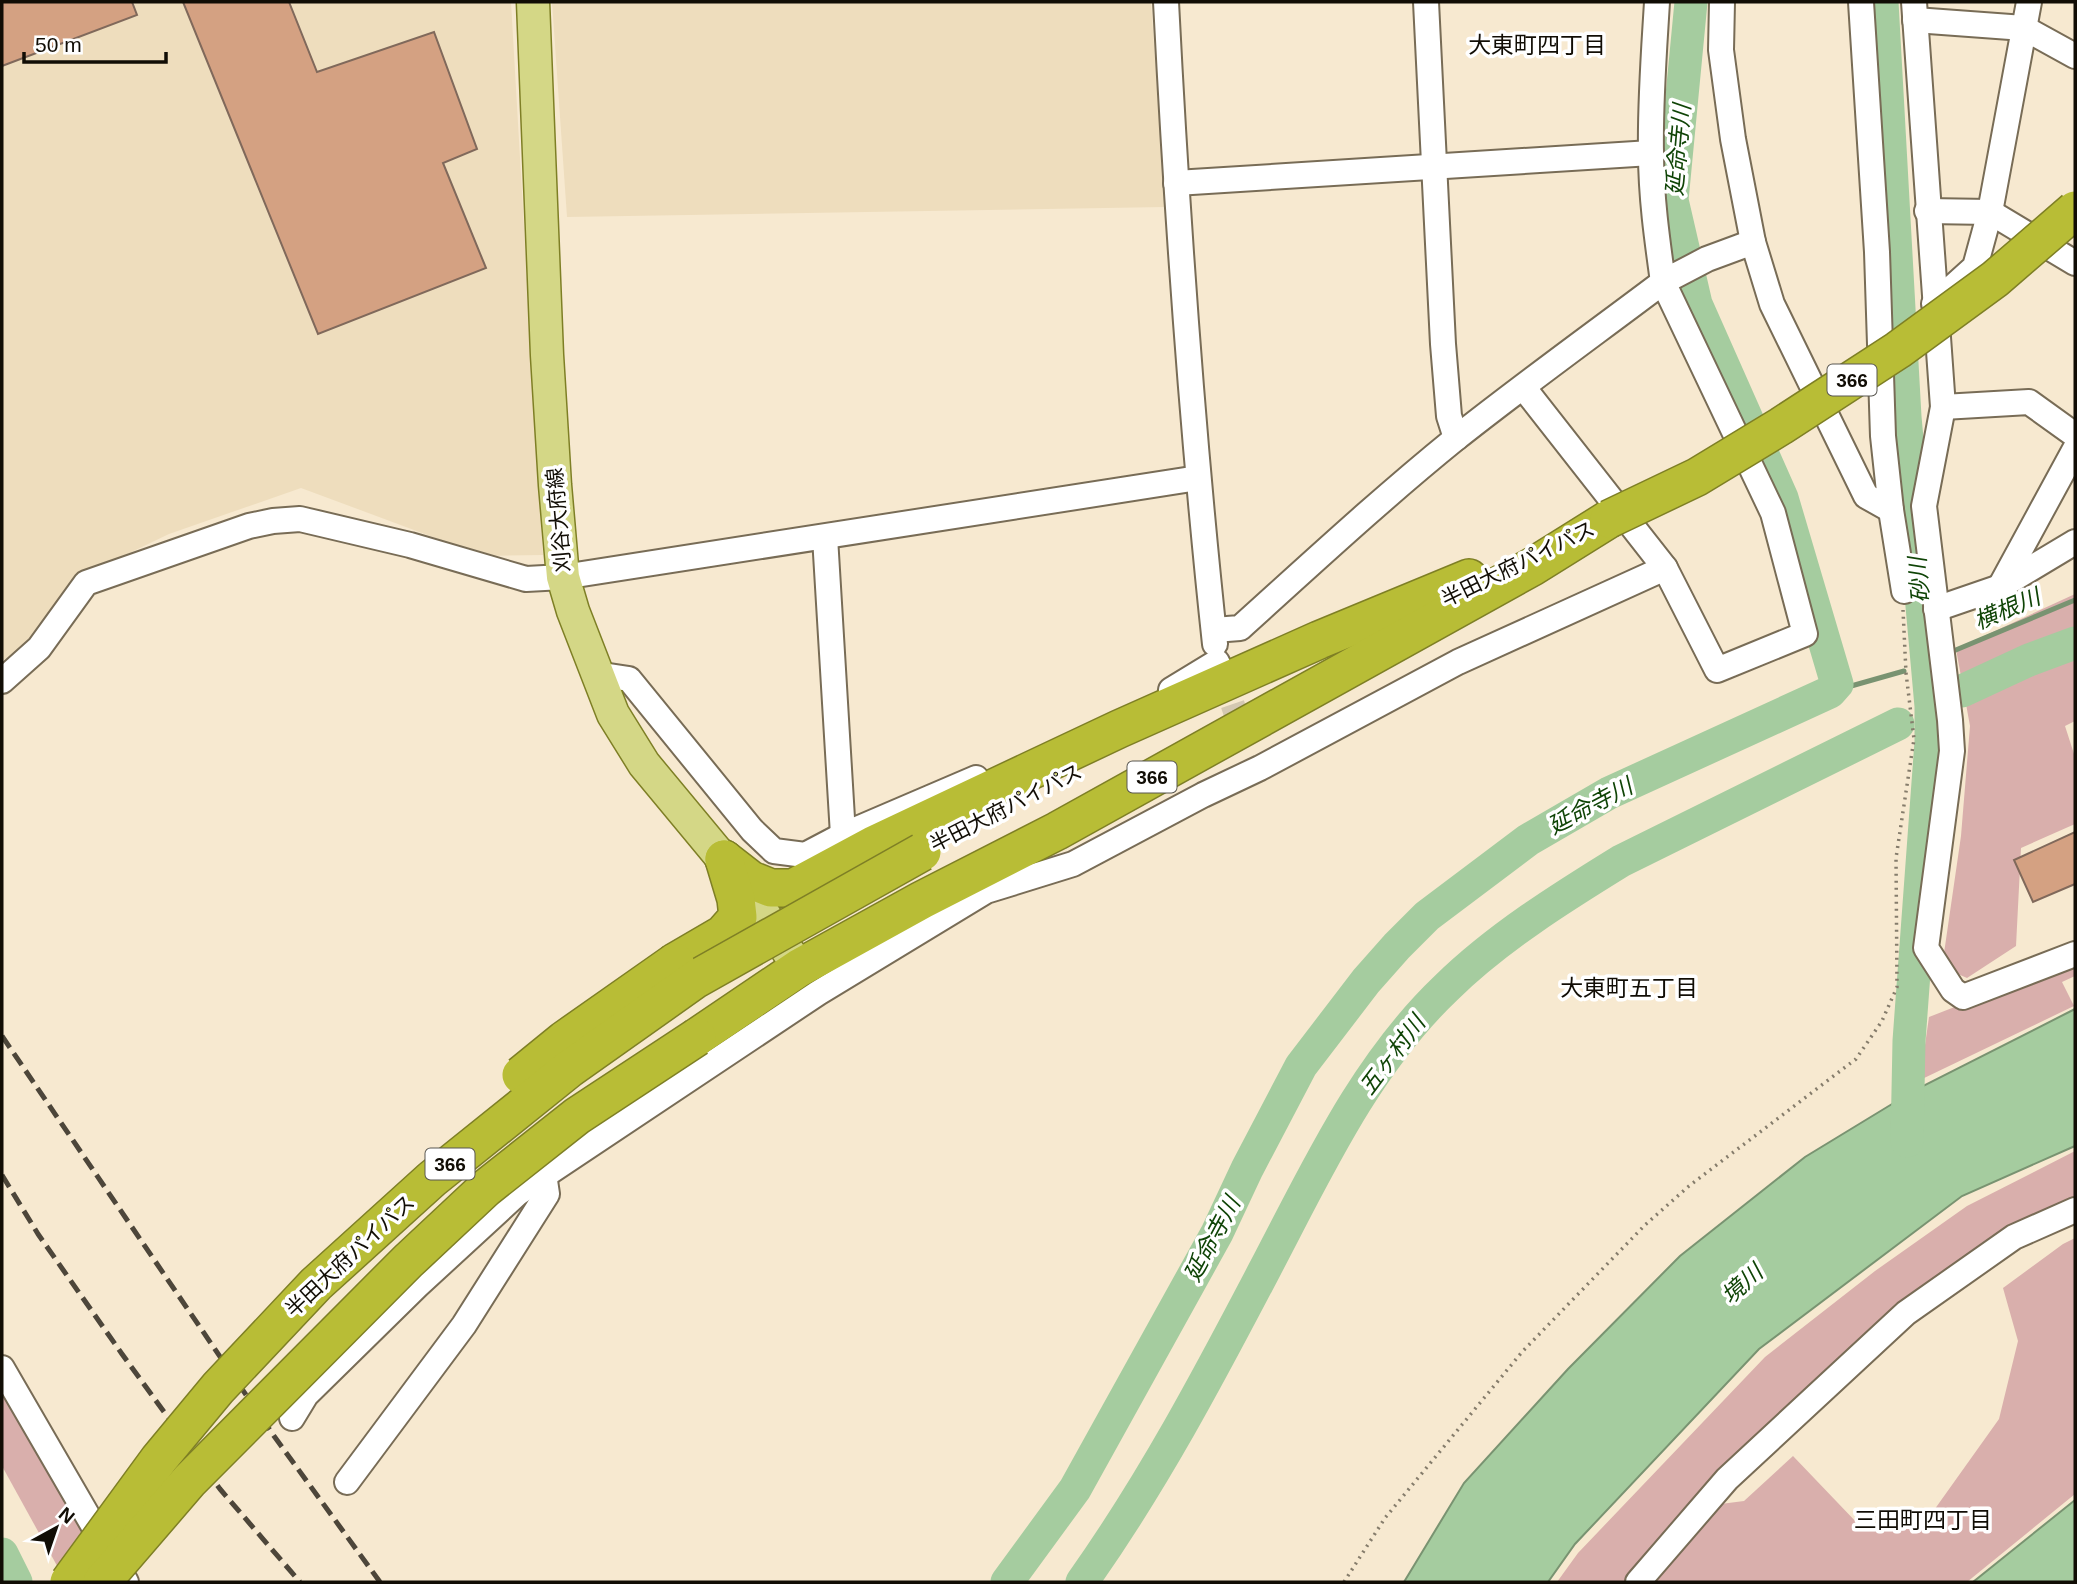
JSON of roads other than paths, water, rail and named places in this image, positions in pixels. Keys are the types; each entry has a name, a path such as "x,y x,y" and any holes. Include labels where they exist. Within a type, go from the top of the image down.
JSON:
{"highway":[{"name":"半田大府パイパス","path":"69,1582 159,1459 227,1379 316,1284 432,1179 569,1069 696,979 922,852 1080,769 1269,683 1697,477 1898,350 1995,279 2075,209"},
{"name":"366","path":"724,859 751,880 771,888 793,888 873,845 1156,712 1609,519"},
{"name":"366","path":"102,1582 189,1481 398,1270 486,1188 577,1116 799,968 922,900 1057,831 1532,566 1609,519"},
{"name":"366","path":"109,1526 109,1499 144,1448 237,1333 326,1242 423,1154 564,1040 676,962 723,934 738,917 736,899 724,859"}],"main road":[{"name":"刈谷大府線","path":"533,2 555,485 564,578 573,611 613,713 644,764 747,887 799,968"}],"street":[{"path":"596,674 629,679 752,830 774,851 805,855 844,835 1138,709 1219,666 1198,478 1176,183 1166,2"},
{"path":"1426,2 1443,344 1449,416 1456,438"},
{"path":"1524,387 1665,568 1717,670 1805,634 1773,513 1663,281 1654,210 1651,153 1657,2"},
{"path":"1722,2 1721,50 1733,139 1753,242 1772,304 1866,496 1892,509 1924,505"},
{"path":"1861,2 1877,252 1883,436 1904,591"},
{"path":"1934,304 1975,267 1990,212 2029,2"},
{"path":"2075,56 2024,28 1914,11 1943,407 1924,505 1952,751 1926,948 1953,990 1963,998 2075,954"},
{"path":"1176,183 1651,153"},
{"path":"1927,211 1990,212 2075,264"},
{"path":"1214,630 1240,628 1456,438 1663,281 1707,259 1753,242"},
{"path":"1943,407 2029,402 2075,435"},
{"path":"2000,587 2075,449"},
{"path":"2,681 39,648 86,583 249,526 273,521 300,519 410,545 526,579 564,578 1198,478"},
{"path":"825,537 844,835"},
{"path":"1936,609 2000,587 2075,542"},
{"path":"292,1418 306,1395 416,1286 518,1193 818,993 986,891 1073,864 1458,662 1665,568"},
{"path":"1245,741 1260,768"},
{"path":"346,1482 464,1325 547,1194 544,1174"},
{"path":"1638,1582 1727,1479 1906,1313 2014,1237 2075,1210"},
{"path":"2,1368 126,1582"}],"water":[{"name":"境川","path":"2075,1009 2075,1146 1962,1196 1759,1349 1575,1544 1548,1582 1404,1582 1464,1483 1568,1369 1680,1256 1805,1157 1915,1090"},
{"path":"2075,1500 2075,1582 1973,1582"}],"waterway":[{"name":"延命寺川","path":"1007,1582 1075,1489 1217,1233 1301,1066 1366,981 1397,946 1427,916 1528,840 1609,793 1830,692 1837,684 1782,498 1696,304 1672,200 1691,2"},
{"name":"砂川","path":"1882,2 1905,417 1931,706 1931,742 1909,1041 1907,1141"},
{"name":"横根川","path":"1951,652 2075,600"},
{"name":"五ヶ村川","path":"1962,691 2029,660 2075,643"},
{"name":"横根川","path":"1830,692 1904,671"},
{"name":"五ヶ村川","path":"1082,1582 1133,1506 1179,1428 1345,1120 1391,1050 1417,1018 1486,952 1553,904 1621,861 1898,724"},
{"path":"2,1554 16,1582"}],"tunnel":[{"path":"1221,670 1245,741"}],"railway":[{"path":"2,1036 274,1436 380,1582"},
{"path":"2,1175 38,1234 220,1489 300,1582"}],"district":[{"name":"大東町四丁目","path":"1537,45"},
{"name":"大東町五丁目","path":"1629,988"},
{"name":"三田町四丁目","path":"1923,1520"}]}
